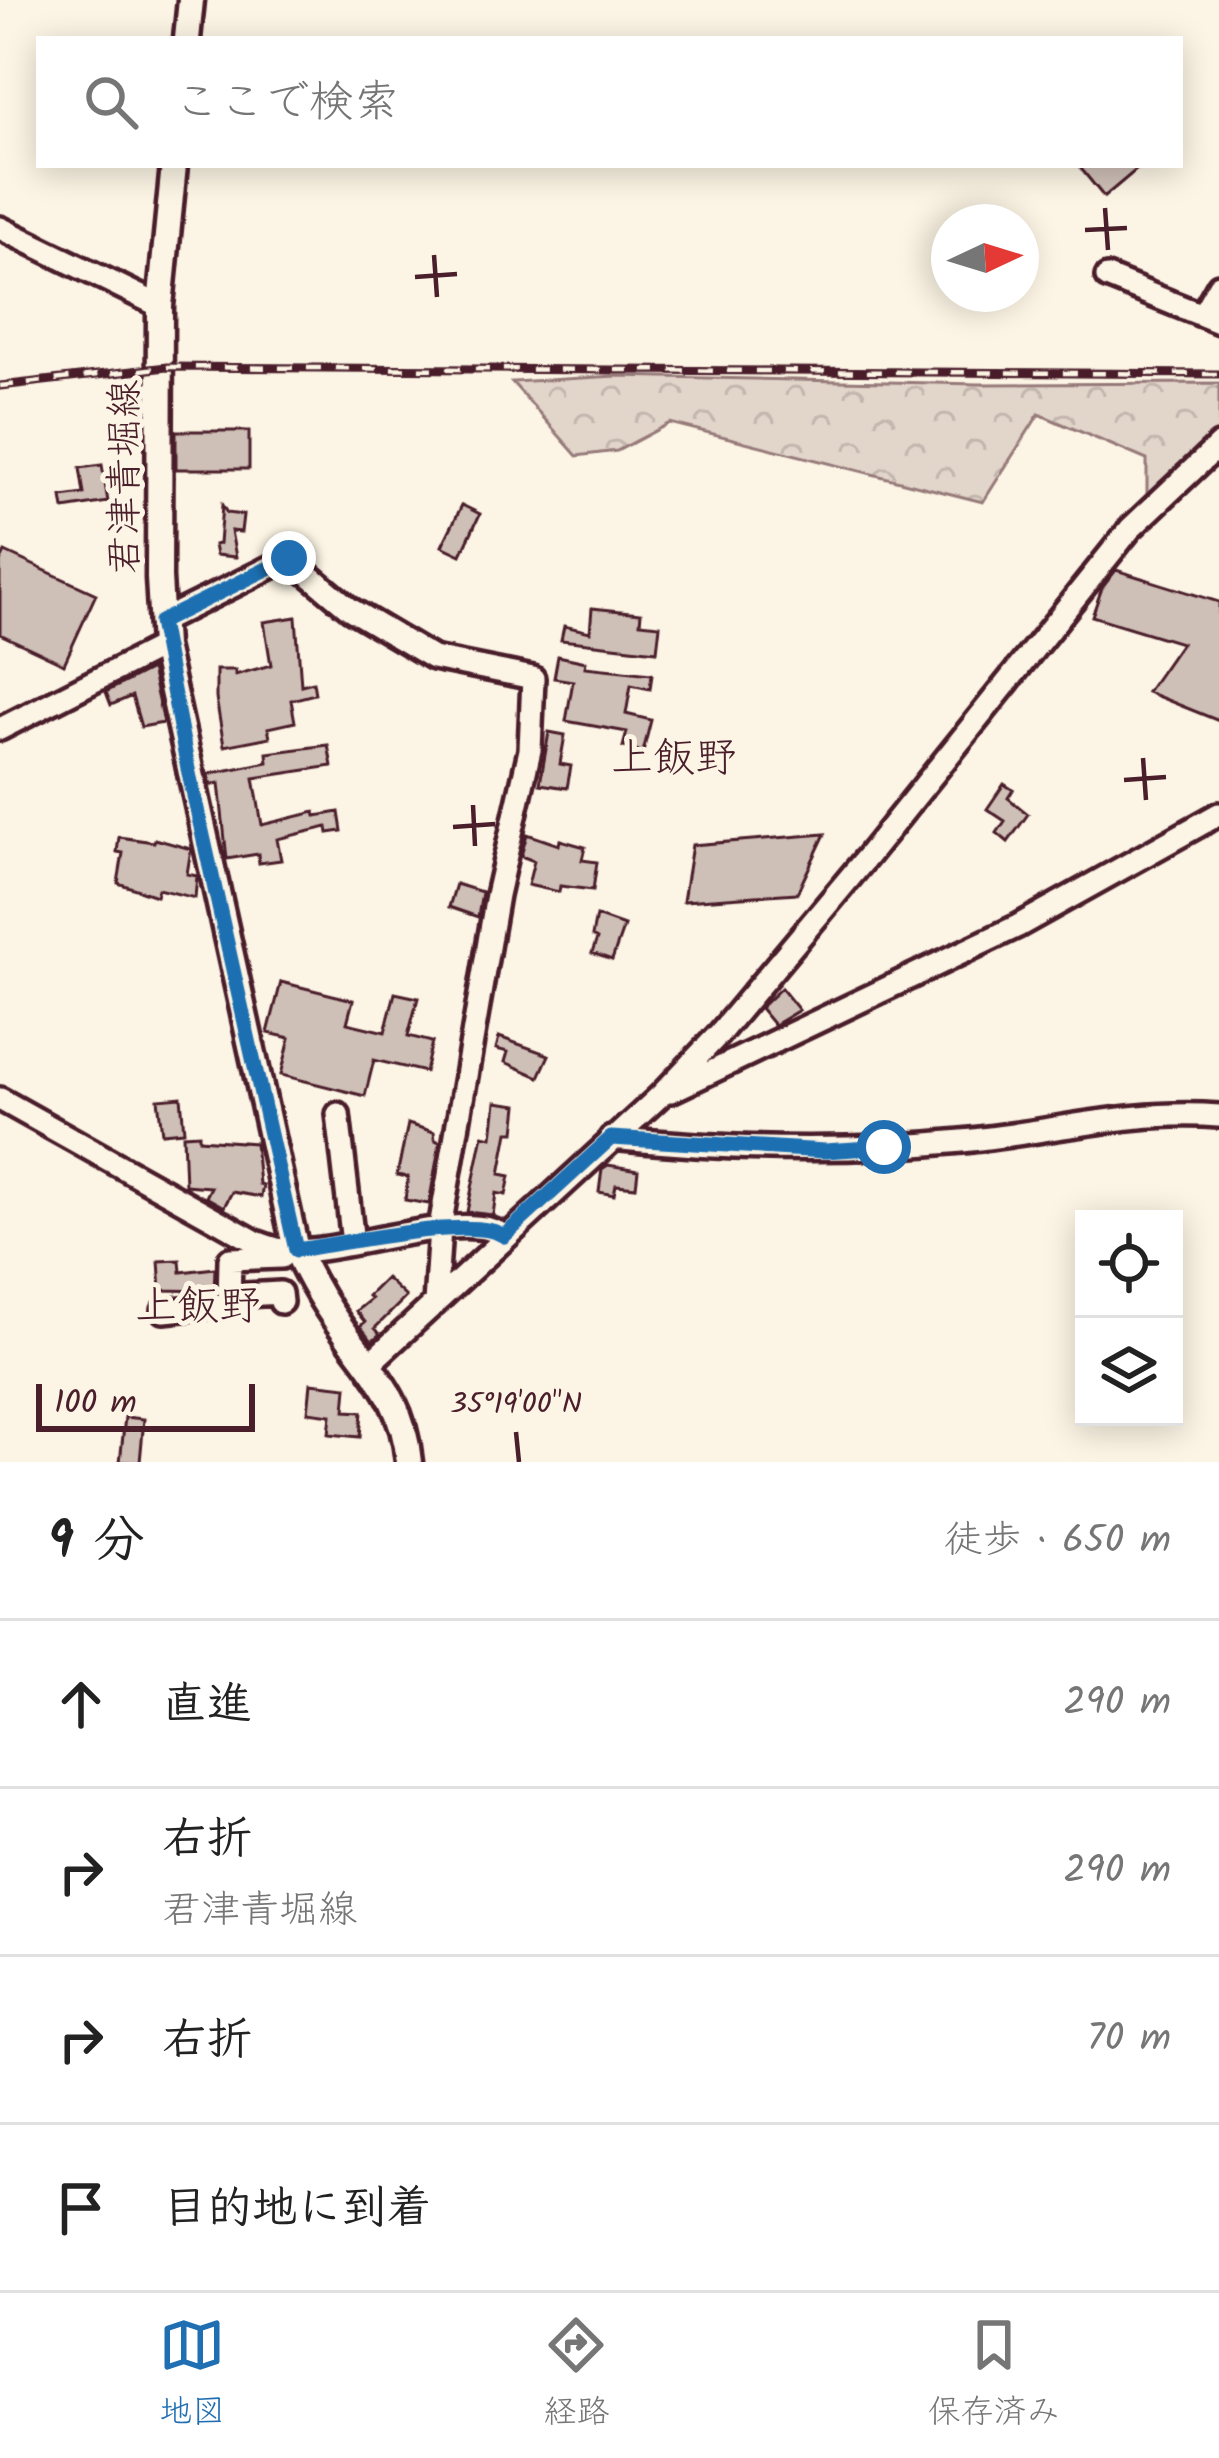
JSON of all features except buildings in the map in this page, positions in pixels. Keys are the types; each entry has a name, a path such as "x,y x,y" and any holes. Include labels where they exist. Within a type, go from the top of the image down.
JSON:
{"main road":[{"path":"187,36 191,0"},
{"name":"君津青堀線","path":"174,168 160,306 162,634 298,1254 335,1320 400,1414 409,1462"}],"street":[{"path":"0,229 160,306"},
{"path":"1107,278 1211,319 1219,285"},
{"path":"369,1364 660,1096 769,977 1130,529 1219,446"},
{"path":"0,729 289,558 350,609 433,658 533,678 530,751 497,896 440,1228 434,1304"},
{"path":"660,1096 1018,926 1219,814"},
{"path":"0,1099 256,1242 298,1254"},
{"path":"338,1114 353,1243"},
{"path":"611,1138 825,1151 1032,1133 1134,1114 1219,1116"},
{"path":"229,1300 227,1263 233,1256 298,1254 440,1228 495,1229 504,1236"},
{"path":"164,1311 280,1293 280,1302"}],"green space":[{"path":"616,376 979,384 1219,383 1219,430 1147,503 1147,460 1039,414 983,502 670,423 617,451 577,456 512,382"}],"railway":[{"path":"0,386 167,367 1219,374"}],"district":[{"name":"上飯野","path":"674,756"},
{"name":"上飯野","path":"198,1304"}],"route":[{"path":"289,558 160,622 188,769 296,1250 440,1228 495,1229 504,1236 611,1138 825,1151 884,1147"}]}
